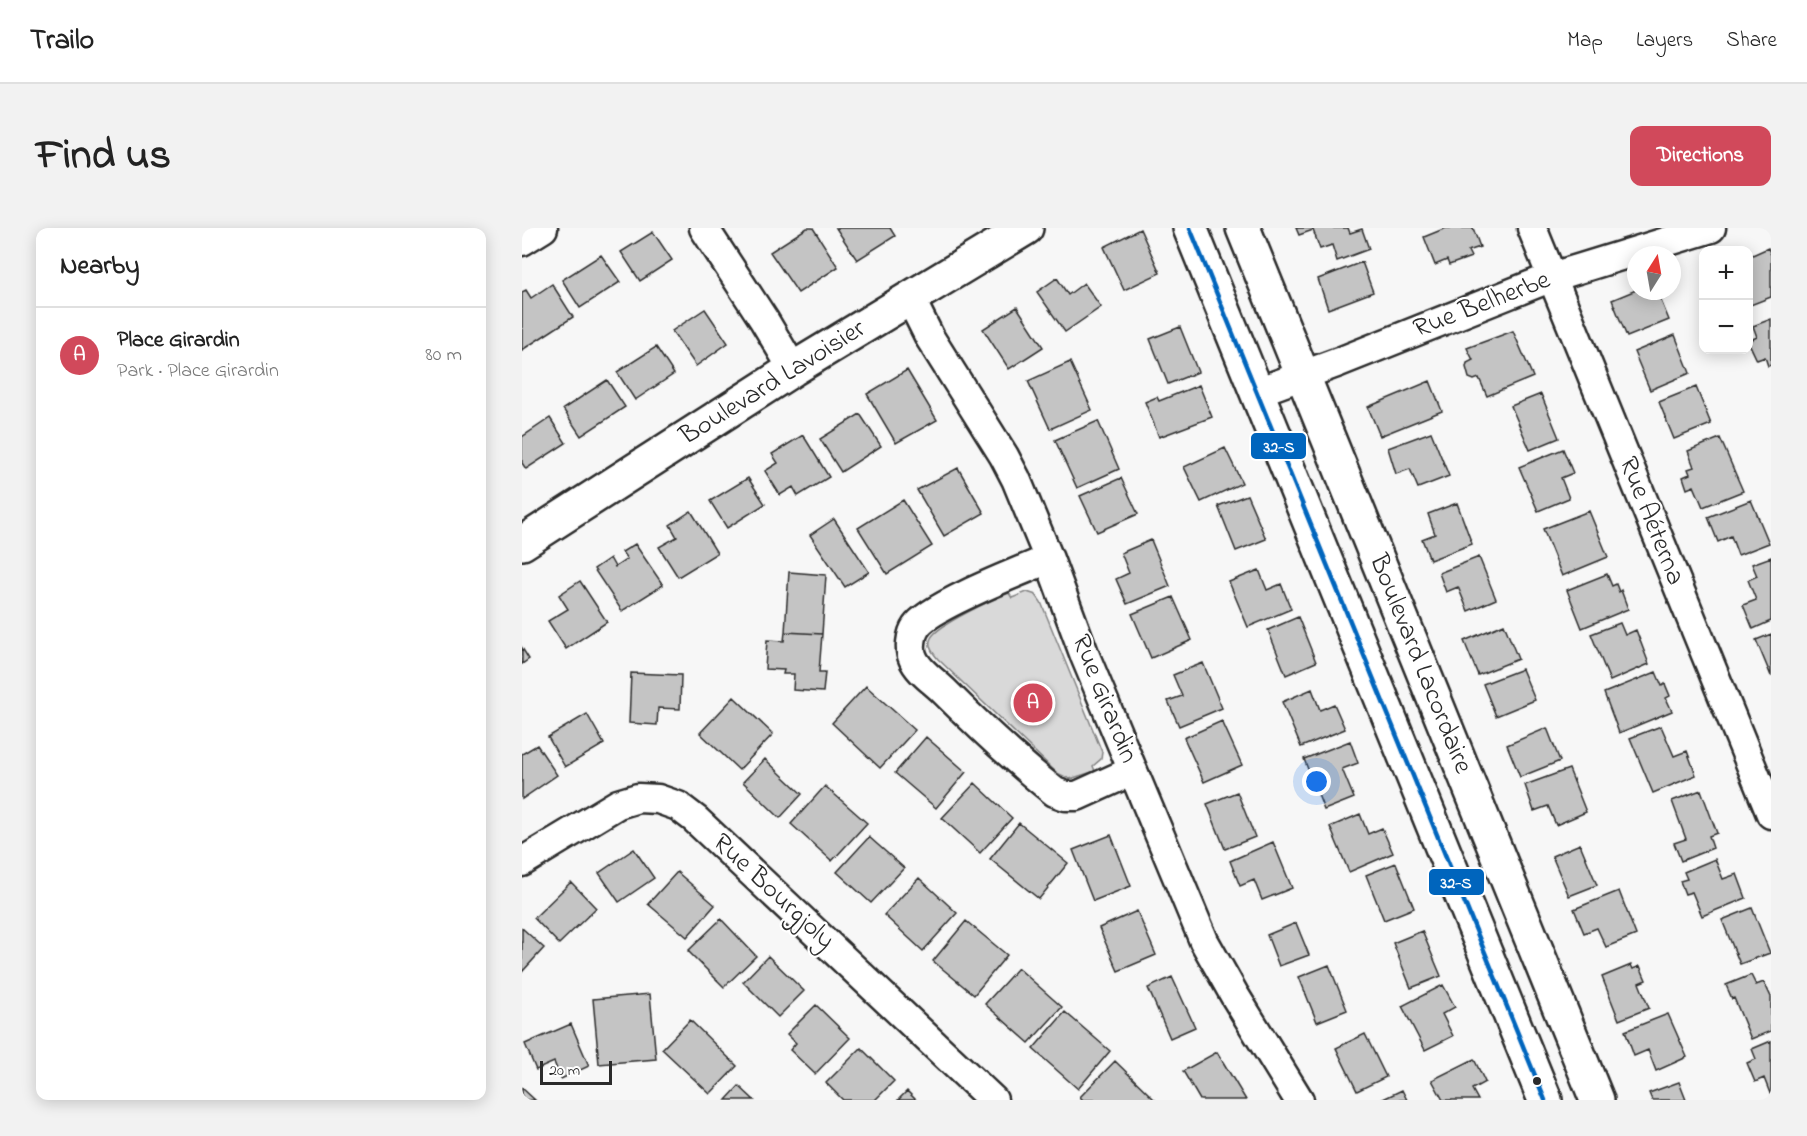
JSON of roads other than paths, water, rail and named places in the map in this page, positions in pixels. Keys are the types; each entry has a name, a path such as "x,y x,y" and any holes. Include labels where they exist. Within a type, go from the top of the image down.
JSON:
{"main road":[{"name":"Boulevard Lavoisier","path":"522,543 793,369 1026,228"},
{"name":"Boulevard Lacordaire","path":"1190,228 1545,1100"},
{"name":"Boulevard Lacordaire","path":"1243,228 1597,1100"}],"street":[{"path":"522,241 543,228"},
{"path":"704,228 793,369"},
{"name":"Rue Aéterna","path":"1532,228 1771,814"},
{"name":"Rue Belherbe","path":"1257,392 1552,277 1711,228"},
{"name":"Rue Girardin","path":"910,298 930,338 1016,479 1085,656 1204,941 1299,1100"},
{"path":"1049,559 978,589 927,616 915,627 911,644 912,657 920,668 975,722 1055,792 1066,796 1077,796 1132,771"},
{"name":"Rue Bourgjoly","path":"522,862 618,804 638,798 658,799 678,806 704,827 993,1100"}],"place":[{"name":"Place Girardin","path":"1033,703"}]}
